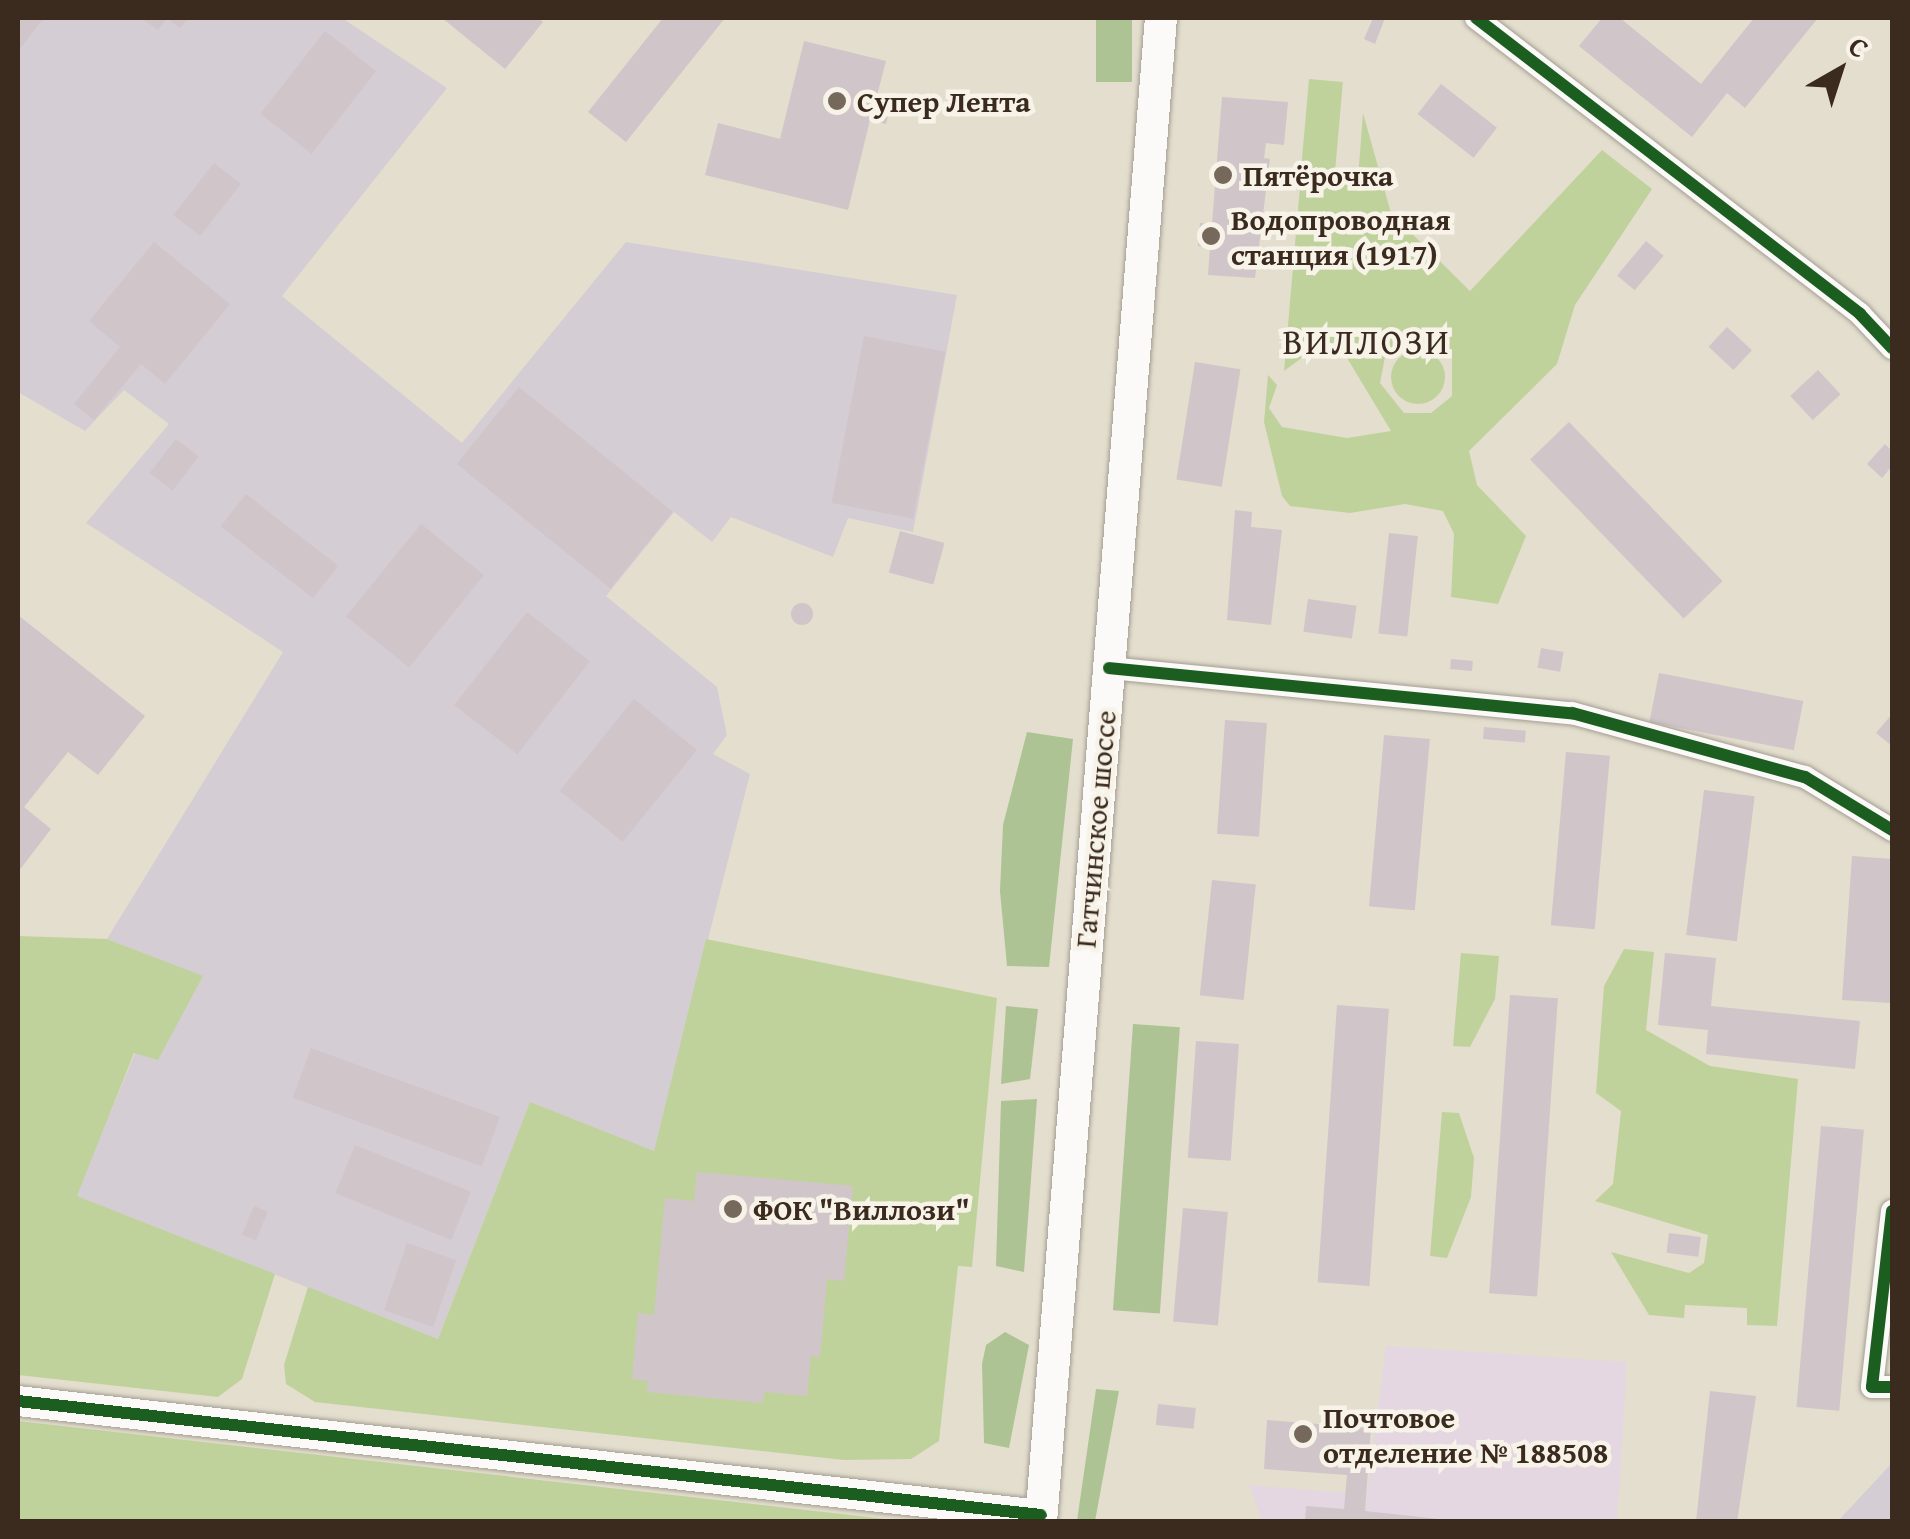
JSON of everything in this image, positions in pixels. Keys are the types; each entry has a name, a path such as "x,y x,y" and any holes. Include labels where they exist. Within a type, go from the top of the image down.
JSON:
{"main road":[{"name":"Гатчинское шоссе","path":"1041,1519 1161,18"}],"street":[{"path":"1476,18 1860,314 1892,348"},
{"path":"1109,668 1572,713 1805,777 1892,830"},
{"path":"1892,1210 1872,1387 1892,1387"},
{"path":"18,1402 1041,1519"}],"shaded area":[{"path":"18,18 342,18 447,88 282,296 462,443 626,242 957,295 913,532 848,518 833,557 731,517 712,542 674,512 606,596 717,687 727,735 713,754 750,774 654,1152 530,1103 438,1339 76,1196 135,1053 202,977 107,939 283,652 86,523 169,424 124,390 85,431 18,392"},
{"path":"1386,1346 1627,1362 1617,1521 1262,1521 1249,1485 1346,1493 1365,1511"},
{"path":"1892,1463 1892,1521 1838,1521"}],"green space":[{"path":"1096,18 1132,18 1132,82 1096,82"},
{"path":"1309,79 1343,82 1335,172 1301,169"},
{"path":"1363,113 1391,213 1470,291 1602,150 1652,189 1575,305 1557,364 1469,451 1477,485 1526,536 1498,604 1451,597 1454,534 1443,511 1405,504 1350,513 1290,506 1282,496 1264,422 1268,375 1277,385 1269,408 1282,427 1347,438 1391,431 1338,343 1322,343 1284,371 1301,175 1358,178","holes":["1406,340 1432,340 1452,358 1452,396 1431,413 1404,413 1380,383 1385,357"]},
{"path":"1418,350 1437,358 1445,377 1437,396 1418,404 1399,396 1391,377 1399,358"},
{"path":"1027,732 1073,739 1049,967 1007,966 1000,891 1003,825"},
{"path":"18,936 107,939 203,976 158,1060 134,1053 77,1196 275,1274 242,1379 218,1397 18,1375"},
{"name":"ФОК \"Виллози\"","path":"706,939 997,998 972,1267 958,1266 939,1441 911,1459 844,1460 315,1402 286,1384 284,1365 308,1287 438,1339 530,1102 654,1151"},
{"path":"1624,949 1654,952 1646,1030 1710,1066 1798,1079 1777,1326 1747,1325 1747,1308 1685,1305 1684,1318 1649,1315 1611,1252 1689,1273 1704,1263 1708,1235 1595,1201 1613,1184 1621,1111 1596,1093 1604,986"},
{"path":"1461,953 1499,956 1495,999 1470,1047 1453,1046"},
{"path":"1006,1006 1038,1009 1030,1079 1001,1084"},
{"path":"1133,1024 1180,1027 1160,1314 1113,1310"},
{"path":"1037,1099 1024,1272 996,1266 1001,1101"},
{"path":"1442,1112 1459,1113 1474,1158 1471,1197 1447,1258 1430,1256"},
{"path":"1005,1332 1029,1345 1009,1448 984,1443 982,1364 986,1345"},
{"path":"1096,1389 1119,1391 1095,1521 1077,1521"},
{"path":"18,1421 885,1519 906,1521 18,1521"}],"building":[{"path":"18,18 44,18 18,51"},
{"path":"141,18 167,18 158,30"},
{"path":"167,18 188,18 180,28"},
{"path":"442,18 538,18 543,22 505,69"},
{"path":"663,18 725,18 626,142 588,112"},
{"path":"1373,18 1385,18 1375,44 1364,39"},
{"path":"1602,18 1620,18 1701,84 1754,18 1818,18 1745,108 1727,93 1692,137 1579,46"},
{"path":"325,31 376,71 312,154 260,114"},
{"path":"804,41 886,61 876,99 891,103 886,124 870,120 848,210 705,175 718,123 780,139"},
{"path":"1441,84 1497,128 1474,158 1418,114"},
{"path":"1222,97 1288,102 1284,145 1266,143 1264,158 1270,159 1255,278 1208,275 1210,247 1198,246 1200,223 1212,224"},
{"path":"214,163 241,184 200,236 173,215"},
{"path":"1646,241 1664,256 1635,290 1617,275"},
{"path":"154,242 230,304 165,384 141,364 94,420 74,404 120,347 89,321"},
{"path":"1727,327 1752,350 1733,370 1709,347"},
{"path":"864,336 945,352 913,519 832,503"},
{"path":"1195,362 1240,369 1222,487 1176,480"},
{"path":"1818,370 1841,394 1813,420 1790,396"},
{"path":"519,387 673,512 611,589 457,464"},
{"path":"1569,422 1723,581 1684,618 1530,460"},
{"path":"176,439 199,457 172,491 150,473"},
{"path":"1885,444 1892,451 1892,466 1882,478 1867,464"},
{"path":"246,494 338,566 313,598 221,526"},
{"path":"1235,510 1252,512 1251,527 1282,530 1271,625 1227,620"},
{"path":"421,524 484,575 409,667 346,616"},
{"path":"900,531 944,543 933,584 889,573"},
{"path":"1389,533 1418,536 1407,636 1378,633"},
{"path":"1308,599 1357,606 1352,638 1303,632"},
{"path":"798,603 806,603 813,614 806,625 798,625 791,618 791,610"},
{"path":"527,612 590,661 517,754 454,705"},
{"path":"18,615 145,716 98,775 68,752 24,807 51,829 18,872"},
{"path":"1541,648 1564,652 1560,672 1538,668"},
{"path":"1451,659 1473,661 1472,671 1450,669"},
{"path":"1659,673 1803,701 1794,750 1649,722"},
{"path":"634,699 697,750 623,842 560,791"},
{"path":"1892,714 1892,746 1876,733"},
{"path":"1225,720 1267,723 1259,837 1217,834"},
{"path":"1484,727 1526,731 1525,743 1483,739"},
{"path":"1384,735 1430,739 1415,910 1369,906"},
{"path":"1566,752 1610,756 1595,929 1551,925"},
{"path":"1704,790 1755,796 1737,941 1686,935"},
{"path":"1852,856 1892,859 1890,1003 1842,1000"},
{"path":"1212,880 1256,885 1244,1000 1200,995"},
{"path":"1665,953 1716,958 1711,1006 1860,1021 1855,1069 1706,1054 1708,1030 1658,1025"},
{"path":"1510,995 1558,998 1537,1297 1489,1293"},
{"path":"1337,1005 1389,1009 1369,1286 1318,1282"},
{"path":"1196,1041 1239,1044 1231,1161 1188,1158"},
{"path":"311,1048 500,1117 482,1167 293,1098"},
{"path":"1821,1126 1864,1130 1839,1411 1796,1407"},
{"path":"355,1145 471,1192 451,1240 336,1193"},
{"path":"697,1172 853,1186 844,1281 827,1279 820,1357 811,1356 807,1396 764,1392 763,1403 647,1392 648,1381 632,1379 638,1313 654,1315 665,1198 694,1201"},
{"path":"254,1206 268,1212 256,1240 242,1235"},
{"path":"1183,1208 1228,1212 1218,1325 1173,1322"},
{"path":"1669,1233 1701,1237 1698,1257 1667,1253"},
{"path":"407,1243 456,1260 433,1327 384,1310"},
{"path":"1710,1391 1756,1396 1737,1522 1696,1522"},
{"path":"1158,1404 1196,1408 1194,1429 1156,1425"},
{"path":"1267,1420 1371,1428 1365,1511 1467,1522 1305,1522 1306,1506 1344,1509 1347,1475 1264,1469"}],"cycle path":[{"path":"1476,18 1860,314 1892,348"},
{"path":"1109,668 1572,713 1805,777 1892,830"},
{"path":"1892,1211 1872,1387 1892,1387"},
{"path":"18,1401 1041,1515"}],"place":[{"name":"Супер Лента","path":"837,101"},
{"name":"Пятёрочка","path":"1223,175"},
{"name":"Водопроводная станция (1917)","path":"1211,236"},
{"name":"ФОК \"Виллози\"","path":"733,1209"},
{"name":"Почтовое отделение № 188508","path":"1303,1434"}],"district":[{"name":"ВИЛЛОЗИ","path":"1367,342"}]}
